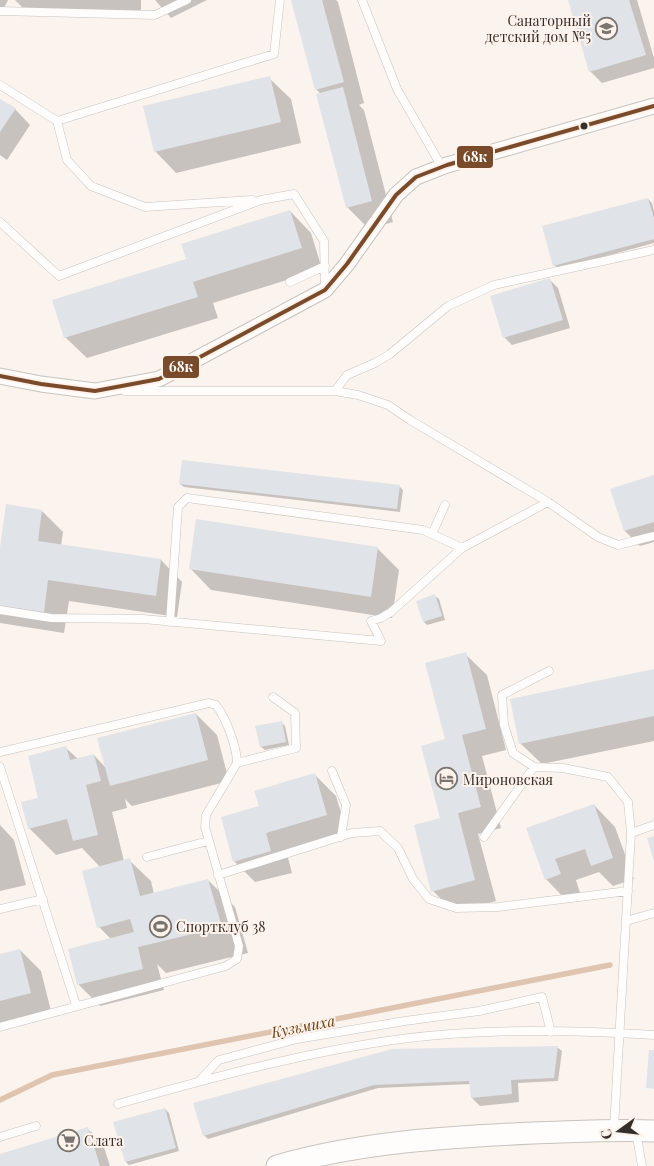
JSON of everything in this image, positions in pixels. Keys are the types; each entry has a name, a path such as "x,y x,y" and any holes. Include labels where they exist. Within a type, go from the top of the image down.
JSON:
{"main road":[{"path":"288,1165 386,1144 467,1136 614,1130 645,1131"}],"street":[{"path":"0,376 41,384 95,391 159,379 325,290 347,264 396,195 416,177 442,167 654,106"}],"lane":[{"path":"0,11 155,15 187,0"},
{"path":"58,121 274,54 280,0"},
{"path":"362,0 397,89 442,167"},
{"path":"0,85 58,121 67,160 91,186 136,204 145,207 261,200 294,194 324,241 325,290"},
{"path":"0,222 59,276 261,200"},
{"path":"335,391 347,374 375,363 390,354 448,306 494,285 654,250"},
{"path":"290,282 325,266"},
{"path":"95,391 335,391 358,395 388,405 548,502 598,537 618,545 654,536"},
{"path":"170,622 178,507 187,498 423,530 462,548"},
{"path":"0,610 51,618 143,619 381,641 371,620 381,618 391,612 462,548 548,502"},
{"path":"432,534 445,505"},
{"path":"549,671 502,695 504,725 513,753 534,767 563,768 608,776 628,802 630,832 628,891 614,1130"},
{"path":"237,763 296,748 295,713 273,697"},
{"path":"0,752 208,703 216,704 221,711 237,753 237,763 206,815 204,827 239,946 236,958 226,966 0,1027"},
{"path":"0,766 76,1006"},
{"path":"484,837 534,767"},
{"path":"332,771 346,805 342,837"},
{"path":"630,832 654,825"},
{"path":"218,875 352,833 380,831 398,848 413,879 429,899 456,908 498,907 628,891"},
{"path":"147,857 208,841"},
{"path":"0,909 42,899"},
{"path":"626,920 654,913"},
{"path":"198,1082 219,1060 298,1039 479,1011 542,997 551,1032"},
{"path":"118,1104 313,1054 402,1039 501,1031 620,1033 654,1036"},
{"path":"0,1137 36,1126"},
{"path":"642,1166 645,1131"}],"building":[{"path":"291,0 322,0 344,82 315,90"},
{"name":"Санаторный детский дом №5","path":"568,0 629,0 646,55 589,72"},
{"path":"270,76 281,122 154,152 143,106"},
{"path":"343,87 372,201 346,208 316,94"},
{"path":"0,99 16,108 0,132"},
{"path":"648,198 654,218 654,239 553,266 542,226"},
{"path":"290,210 302,248 193,282 198,297 64,338 52,300 186,259 181,244"},
{"path":"550,278 563,320 503,338 490,296"},
{"path":"182,460 400,485 397,509 179,484"},
{"path":"654,475 654,522 624,531 610,489"},
{"path":"6,504 42,510 38,541 161,559 156,596 48,580 44,612 0,606 0,548"},
{"path":"196,519 378,547 371,597 189,569"},
{"path":"435,594 442,616 423,622 416,601"},
{"path":"466,652 486,729 462,735 481,807 458,813 475,880 431,892 414,825 440,818 421,746 445,739 425,663"},
{"path":"654,669 654,716 519,744 510,699"},
{"path":"196,713 208,760 110,786 97,738"},
{"path":"282,721 286,742 260,747 255,726"},
{"path":"66,746 70,760 94,754 101,781 86,785 98,835 73,841 67,819 28,829 21,802 38,798 28,756"},
{"path":"315,773 327,815 266,833 271,851 233,862 221,817 259,806 254,791"},
{"path":"594,804 613,858 591,866 585,849 555,859 561,874 545,880 526,828"},
{"path":"654,836 654,861 647,838"},
{"path":"130,858 140,896 208,879 222,927 138,947 143,969 77,985 68,949 134,932 130,919 97,928 82,871"},
{"path":"20,949 31,993 0,1001 0,954"},
{"path":"558,1046 554,1078 511,1080 512,1094 471,1098 469,1081 374,1085 203,1136 193,1103 392,1049"},
{"path":"649,1050 654,1050 654,1089 646,1088"},
{"path":"165,1108 176,1148 125,1162 113,1122"},
{"name":"Слата","path":"88,1127 100,1166 0,1166 0,1154"}],"waterway":[{"name":"Кузьмиха","path":"0,1100 52,1075 610,965"}],"transit line":[{"name":"68к","path":"0,376 41,384 95,391 159,379 325,290 347,264 396,195 416,177 447,165 654,106"}],"place":[{"name":"Санаторный детский дом №5","path":"607,28"},
{"name":"Мироновская","path":"447,779"},
{"name":"Спортклуб 38","path":"160,926"},
{"name":"Слата","path":"68,1140"}]}
